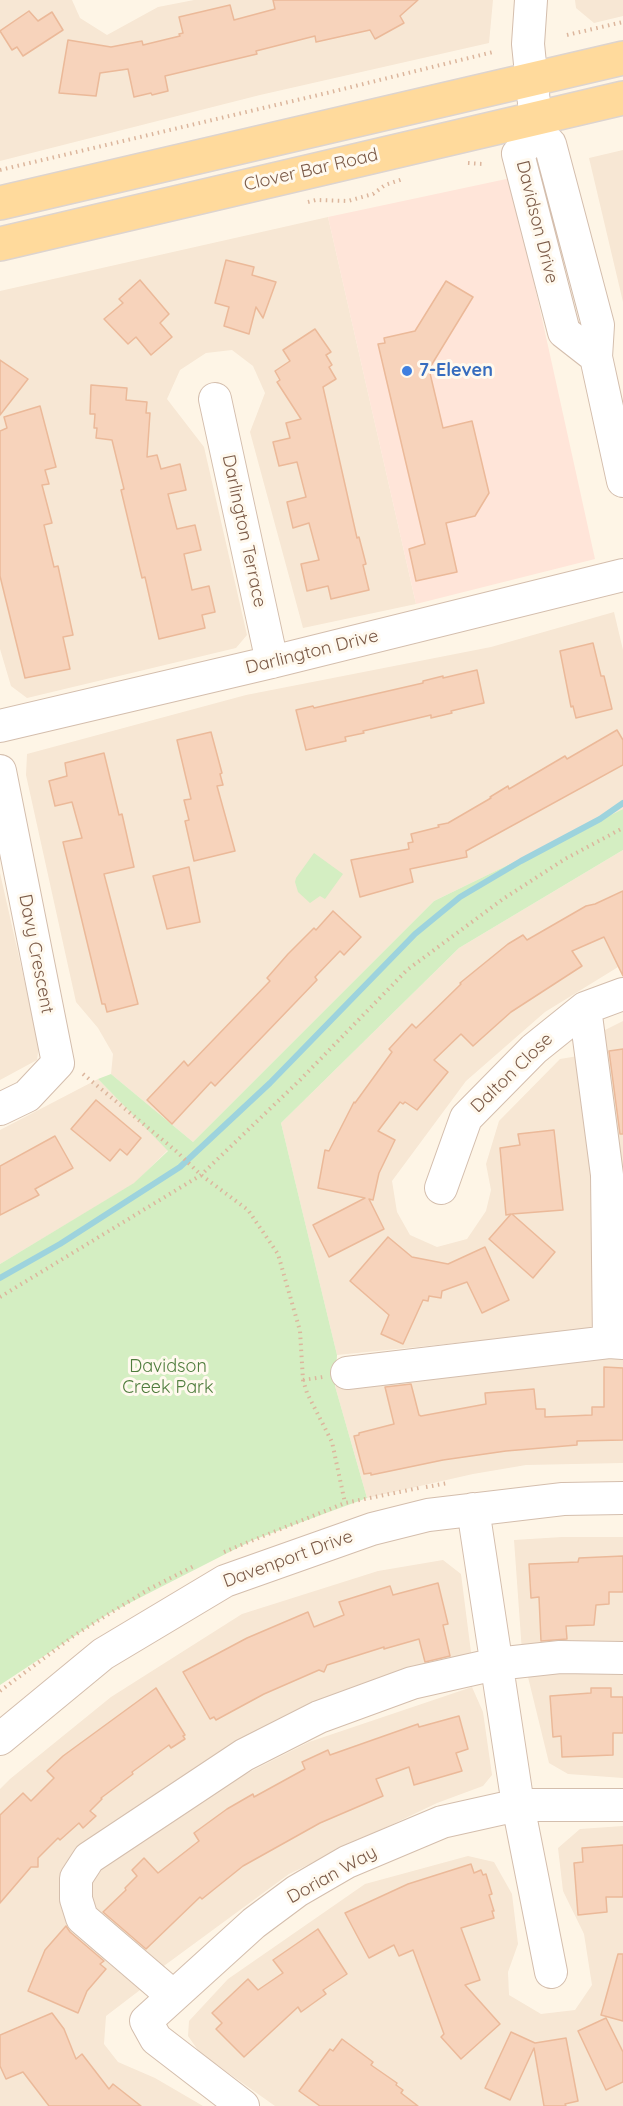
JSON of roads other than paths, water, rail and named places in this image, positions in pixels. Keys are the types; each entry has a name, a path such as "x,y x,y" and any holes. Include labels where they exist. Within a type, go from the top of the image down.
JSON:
{"main road":[{"path":"0,203 623,58"},
{"name":"Clover Bar Road","path":"0,244 536,125 623,98"}],"street":[{"path":"531,0 528,44 536,125"},
{"name":"Davidson Drive","path":"536,125 518,154 564,332 596,357 623,481"},
{"name":"Darlington Terrace","path":"215,399 272,662"},
{"name":"Darlington Drive","path":"0,726 272,662 623,575"},
{"name":"Davy Crescent","path":"0,771 58,1063 27,1096 0,1109"},
{"name":"Dalton Close","path":"441,1188 466,1118 534,1049 585,1008 623,994"},
{"path":"347,1373 616,1342 607,1175 585,1008"},
{"name":"Davenport Drive","path":"0,1739 103,1654 225,1581 372,1529 428,1515 563,1499 623,1498"},
{"path":"473,1509 518,1805 551,1972"},
{"path":"173,1996 82,1918 76,1899 76,1878 89,1858 244,1755 319,1717 412,1683 496,1664 560,1657 623,1658"},
{"name":"Dorian Way","path":"243,2106 156,2039 146,2021 254,1923 297,1891 347,1862 442,1822 518,1805 623,1805"}],"waterway":[{"path":"0,1278 60,1244 180,1167 270,1083 415,934 460,897 600,819 623,803"}],"place":[{"name":"7-Eleven","path":"407,371"}],"park label":[{"name":"Davidson Creek Park","path":"168,1377"}]}
